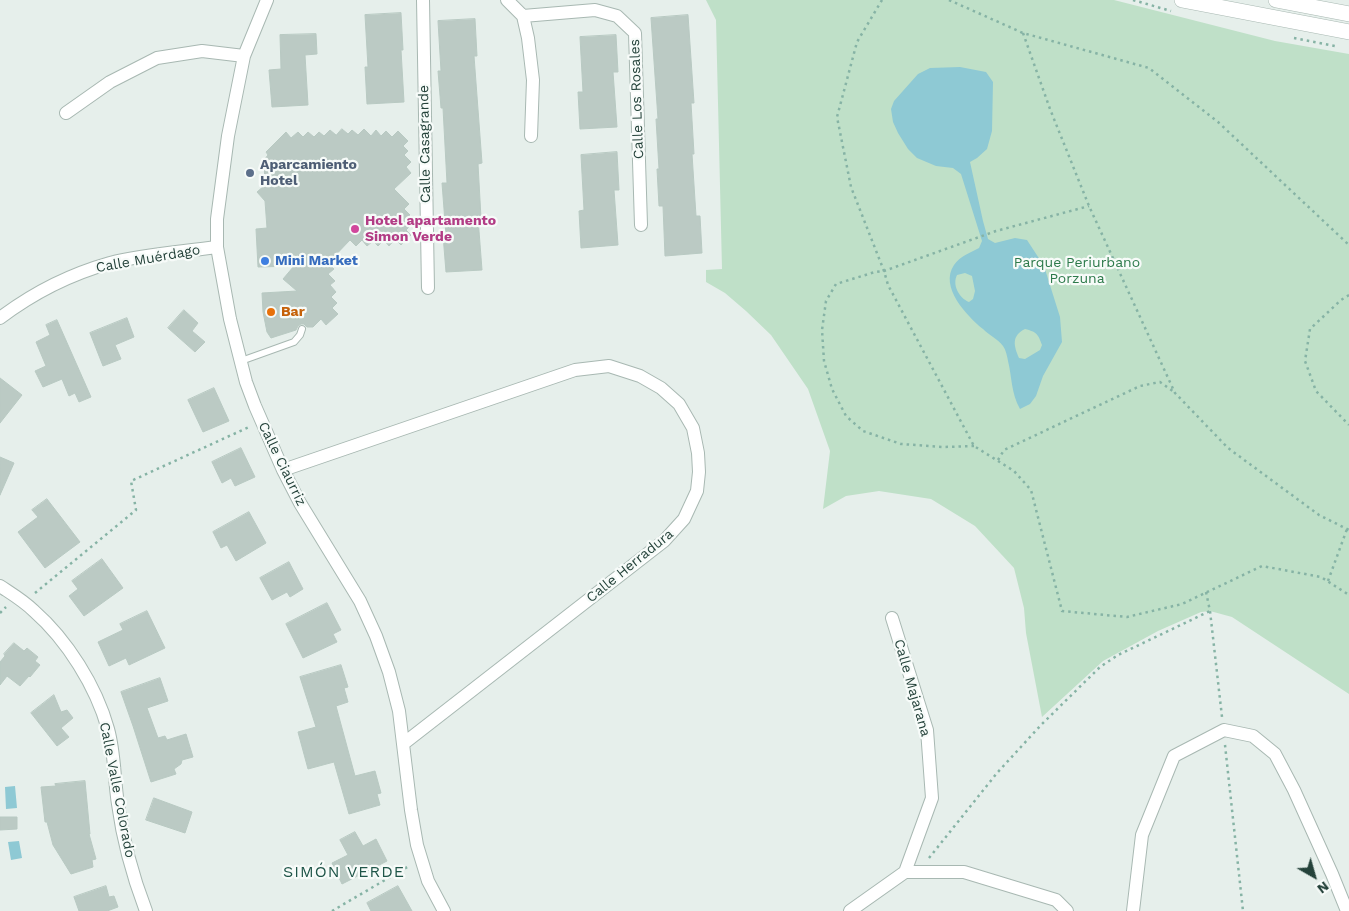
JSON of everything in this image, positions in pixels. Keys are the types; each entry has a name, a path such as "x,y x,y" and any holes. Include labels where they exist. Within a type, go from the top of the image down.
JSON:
{"street":[{"name":"Calle Ciaurriz","path":"267,0 244,56 228,136 218,219 218,247 230,319 246,382 283,470 300,504 360,601 376,636 389,672 399,711 417,846 428,881 444,911"},
{"name":"Calle Casagrande","path":"423,0 428,288"},
{"path":"507,0 523,16 528,38 533,80 531,136"},
{"path":"1182,0 1349,32"},
{"path":"1276,0 1349,14"},
{"name":"Calle Los Rosales","path":"523,16 595,10 617,16 635,33 641,225"},
{"path":"66,113 110,82 157,58 202,51 244,56"},
{"name":"Calle Muérdago","path":"0,318 41,291 84,272 112,263 218,247"},
{"name":"Calle Herradura","path":"283,470 575,370 609,366 640,376 661,388 679,404 693,428 698,453 697,491 684,519 664,541 403,744"},
{"name":"Calle Valle Colorado","path":"0,586 24,602 63,642 87,679 98,703 110,737 118,804 126,847 137,888 146,911"},
{"name":"Calle Majarana","path":"892,618 927,730 932,798 911,872"},
{"path":"1133,911 1142,835 1174,756 1224,730 1253,736 1275,754 1298,798 1347,911"},
{"path":"850,911 911,872 964,872 1056,900 1068,911"}],"lane":[{"path":"241,362 294,342 298,339 302,329"}],"path":[{"path":"882,0 857,42 837,116 851,187 888,285 974,446 1014,471 1031,490 1062,611 1127,617 1182,604 1262,566 1322,577 1349,595"},
{"path":"949,0 1022,33 1149,68 1218,122 1349,245"},
{"path":"1022,33 1089,206 1175,393"},
{"path":"974,446 943,447 901,444 863,431 846,416 832,389 824,361 822,330 826,301 836,284 884,271 996,231 1089,206"},
{"path":"1349,295 1340,300 1310,329 1305,362 1316,391 1349,425"},
{"path":"998,460 1004,450 1140,386 1160,382 1175,393 1228,448 1319,515 1348,530 1328,581"},
{"path":"24,602 136,510 131,481 262,421"},
{"path":"1206,592 1210,611 1224,730 1243,911"},
{"path":"911,872 1041,725 1100,667 1118,655 1210,611"},
{"path":"332,911 421,859"}],"green space":[{"name":"Parque Periurbano Porzuna","path":"706,0 1114,0 1275,41 1349,54 1349,694 1232,617 1210,611 1201,612 1158,631 1103,661 1042,717 1026,633 1024,608 1014,568 975,526 931,499 879,491 846,496 823,509 830,451 808,389 771,335 725,293 706,282 706,270 722,269 716,20"}],"water":[{"path":"960,67 986,72 993,82 992,131 987,149 970,162 988,239 995,243 1015,238 1027,240 1044,266 1060,317 1062,342 1043,376 1036,396 1030,404 1020,409 1013,391 1006,351 999,341 970,317 952,291 950,274 954,265 962,257 979,248 982,241 961,174 953,168 936,166 917,158 908,149 893,122 891,109 894,101 918,74 930,68","holes":["965,273 972,276 975,291 973,299 969,302 959,294 955,283 957,275","1025,329 1036,334 1042,345 1040,350 1025,359 1019,358 1015,342 1017,335"]},
{"path":"15,786 17,808 6,809 5,787"},
{"path":"19,841 22,858 11,860 8,842"}],"building":[{"path":"401,13 404,102 367,104 365,67 368,67 365,15"},
{"path":"688,15 694,103 691,103 694,154 692,154 696,216 700,216 702,253 665,256 663,206 659,206 656,119 658,119 651,18"},
{"path":"475,19 477,56 474,56 482,163 478,164 481,218 478,218 482,270 446,272 443,235 446,235 442,183 447,183 443,108 441,108 438,71 441,71 438,21"},
{"path":"316,34 317,54 305,55 308,105 272,107 269,70 281,69 280,35"},
{"path":"616,35 618,72 613,72 617,127 580,129 578,92 583,92 580,37"},
{"name":"Hotel apartamento Simon Verde","path":"342,129 348,134 352,130 358,135 364,129 371,136 376,130 381,136 386,131 392,137 398,131 408,141 403,146 408,151 404,155 411,162 406,167 411,173 394,189 409,204 404,209 410,215 405,220 411,225 406,230 411,235 401,245 395,239 389,246 384,240 378,246 373,241 367,246 362,240 356,246 350,240 328,263 334,269 328,274 335,281 330,285 336,292 331,297 337,303 332,308 338,314 326,325 321,319 313,327 301,324 296,330 271,338 267,332 263,312 262,293 297,291 283,279 294,266 258,267 256,229 267,228 265,201 257,192 265,185 264,160 268,155 266,152 286,132 291,138 298,132 303,137 308,132 314,137 319,132 324,136 330,130 336,135"},
{"path":"617,152 619,190 614,190 618,245 581,248 579,211 584,210 581,155"},
{"path":"184,310 198,323 192,331 205,342 195,352 168,328"},
{"path":"127,318 134,337 115,345 121,359 103,366 90,333"},
{"path":"57,320 91,397 79,402 75,393 69,396 62,379 43,387 35,371 46,366 36,342 50,335 46,325"},
{"path":"0,378 22,395 0,423"},
{"path":"214,388 229,421 203,432 188,400"},
{"path":"241,448 255,477 235,486 231,478 222,483 212,462"},
{"path":"0,457 14,463 0,495"},
{"path":"47,499 80,542 45,568 18,532 38,517 32,510"},
{"path":"249,512 266,543 236,561 227,545 221,548 213,532"},
{"path":"102,559 123,588 84,616 69,596 78,589 72,581"},
{"path":"289,562 303,589 290,597 287,592 272,600 260,578"},
{"path":"327,603 341,630 333,634 337,642 303,658 286,624"},
{"path":"147,611 165,648 129,665 126,658 109,666 98,642 123,630 120,624"},
{"path":"14,643 24,651 27,648 38,657 35,661 40,665 20,686 7,676 0,685 0,662 5,656 4,654"},
{"path":"341,665 348,687 344,688 348,702 336,706 355,776 375,771 381,793 377,794 380,805 349,814 334,762 308,769 298,732 316,727 300,677"},
{"path":"160,678 168,701 147,708 158,738 165,736 167,740 186,734 193,757 182,760 181,764 174,769 176,774 151,782 121,692"},
{"path":"54,695 61,712 67,710 73,718 61,728 69,737 57,746 31,713"},
{"path":"85,781 89,834 96,859 92,860 93,867 71,874 53,845 47,822 45,822 41,787"},
{"path":"154,798 192,812 185,833 146,820"},
{"path":"0,817 17,817 17,829 0,830"},
{"path":"355,832 363,846 376,839 387,861 342,884 332,863 348,855 340,840"},
{"path":"106,886 109,897 114,896 118,907 107,911 79,911 74,897"},
{"path":"398,886 412,911 371,911 367,903"}],"place":[{"name":"Aparcamiento Hotel","path":"250,173"},
{"name":"Hotel apartamento Simon Verde","path":"355,229"},
{"name":"Mini Market","path":"265,261"},
{"name":"Bar","path":"271,312"}],"district":[{"name":"SIMÓN VERDE","path":"344,872"}]}
